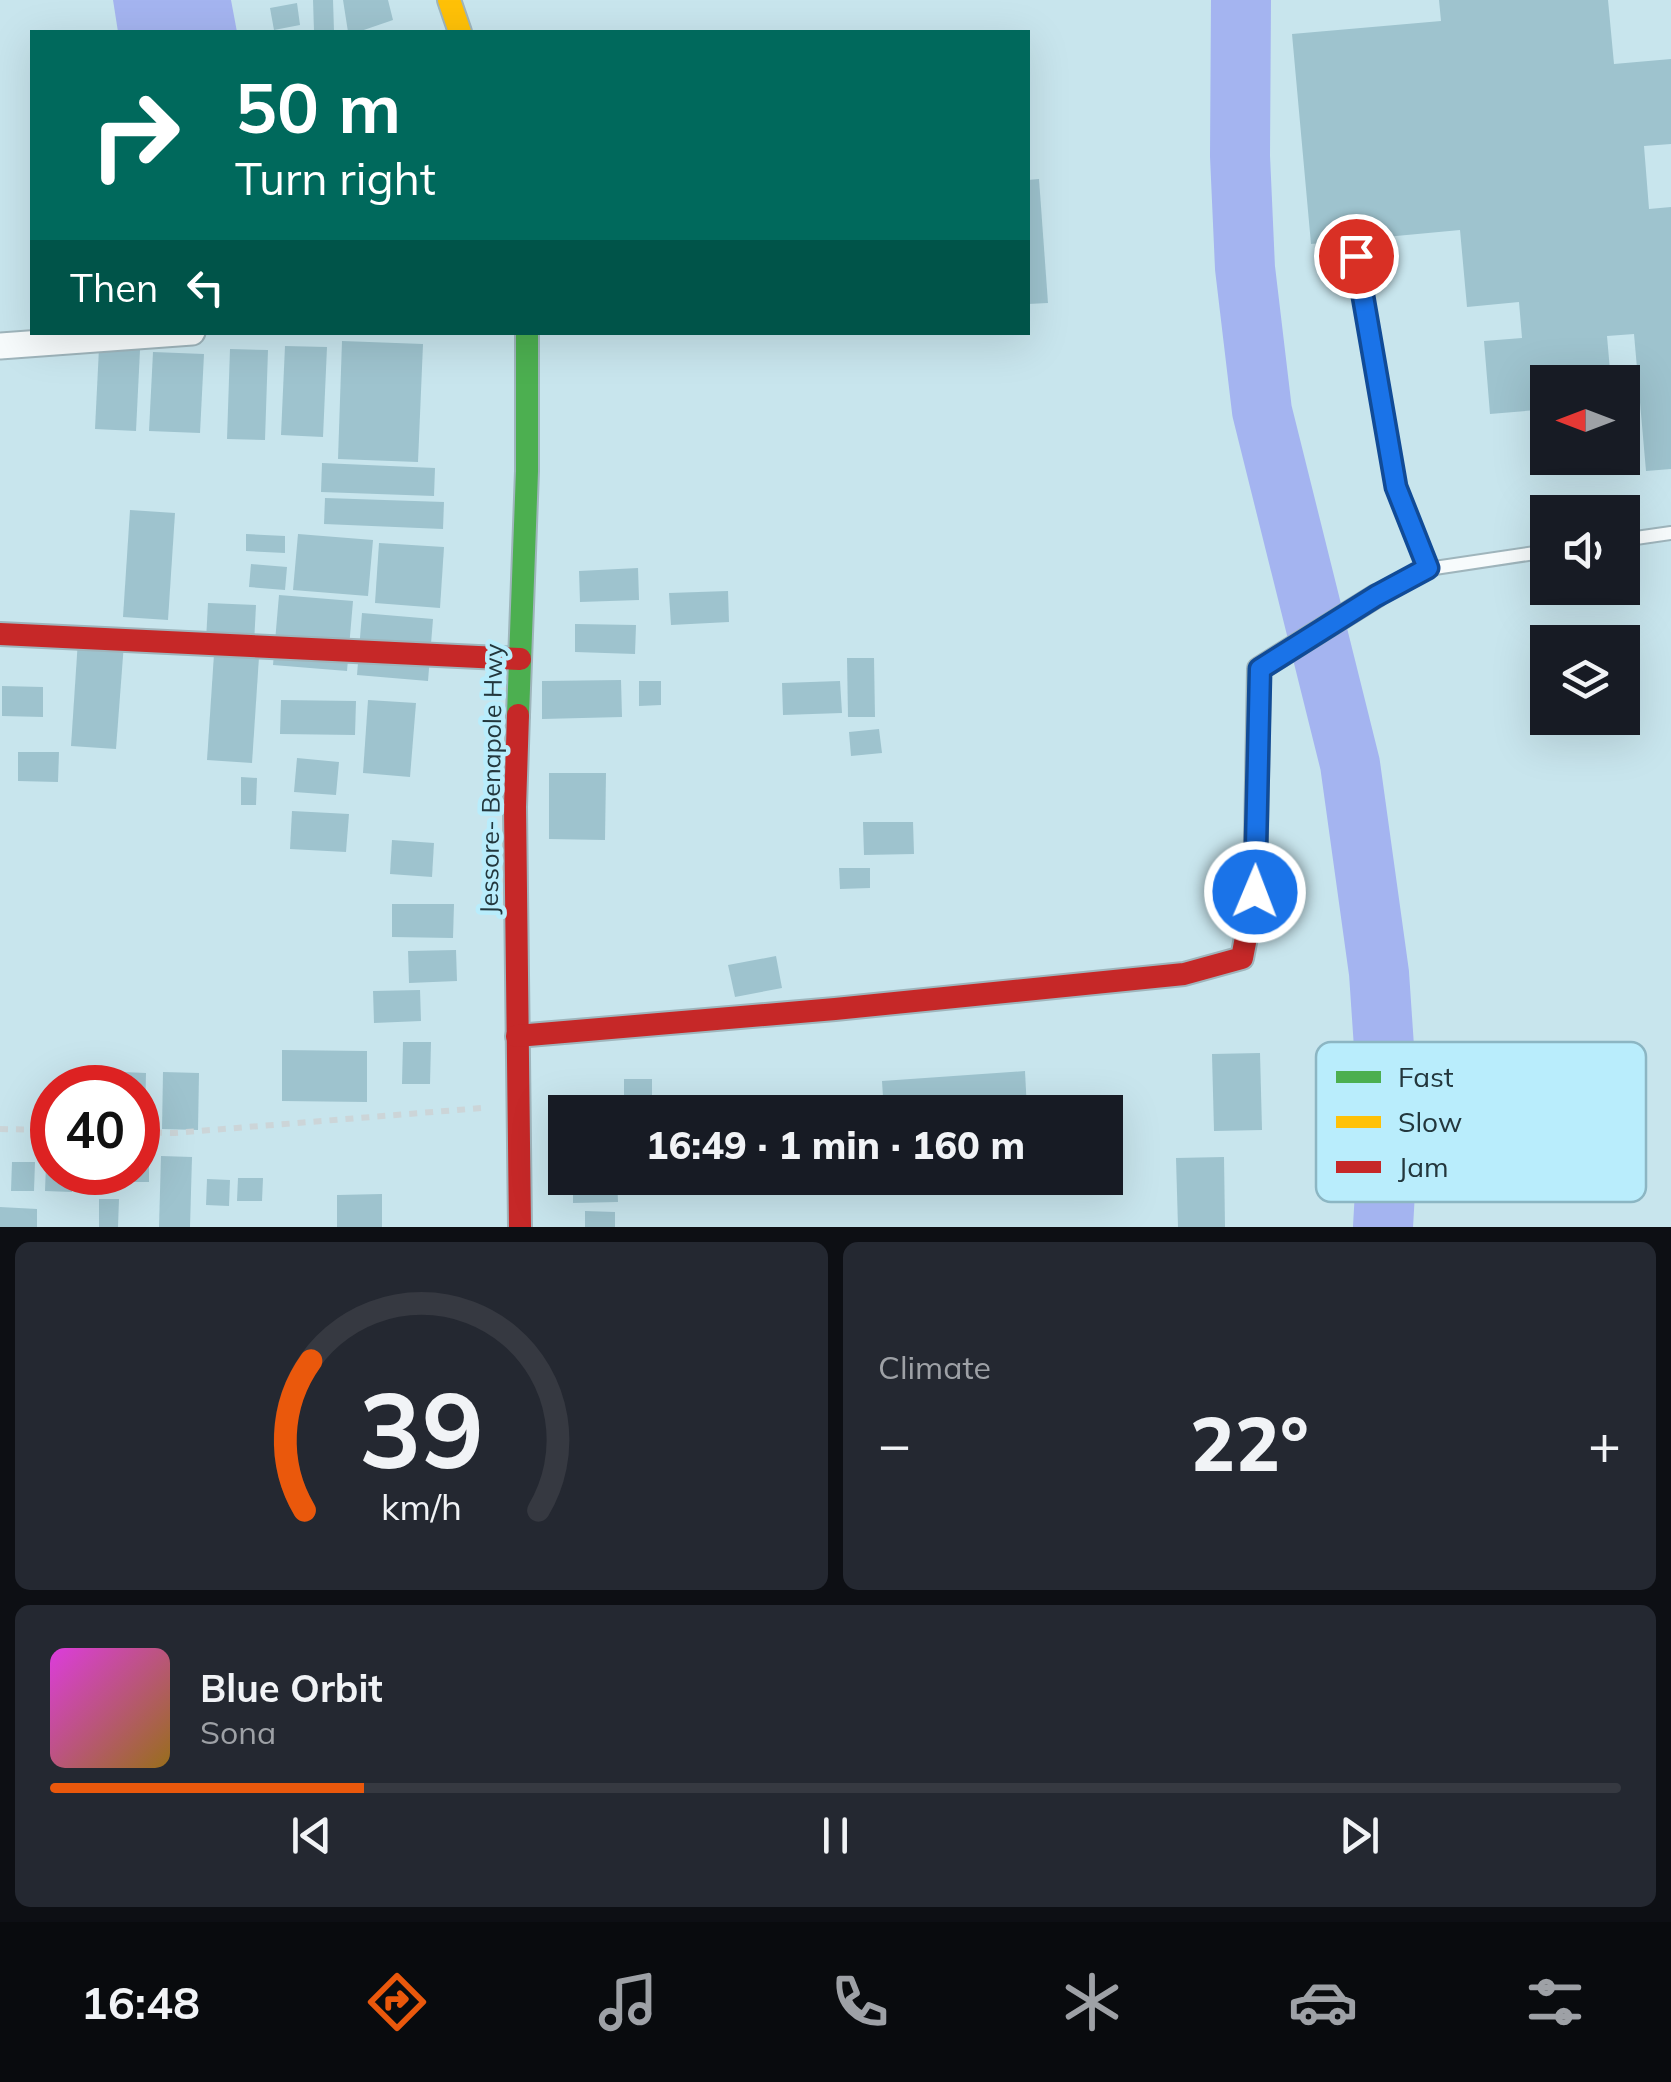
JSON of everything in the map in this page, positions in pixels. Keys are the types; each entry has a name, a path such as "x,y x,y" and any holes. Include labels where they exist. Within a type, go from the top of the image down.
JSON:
{"main road":[{"path":"450,0 459,30"},
{"name":"Jessore- Benapole Hwy","path":"520,1227 515,807 527,471 527,335"},
{"path":"518,1036 1184,974 1242,958 1255,892 1260,669 1376,596"},
{"path":"0,634 520,659"}],"street":[{"path":"0,346 151,335"}],"lane":[{"path":"1356,256 1396,487 1428,568"},
{"path":"1640,537 1671,532"},
{"path":"1376,596 1428,568 1530,554"}],"path":[{"path":"160,1131 221,1130 518,1104"},
{"path":"0,1128 30,1129"}],"water":[{"path":"113,0 231,0 237,30 118,30"}],"building":[{"path":"313,0 333,0 334,30 314,30"},
{"path":"343,0 388,0 393,20 364,30 348,30"},
{"path":"1439,0 1608,0 1614,64 1671,59 1671,144 1644,146 1649,209 1671,207 1671,469 1646,471 1640,365 1637,365 1634,334 1607,336 1610,365 1530,365 1530,411 1490,414 1484,341 1522,338 1519,302 1467,307 1460,230 1311,244 1292,34 1441,21"},
{"path":"297,3 300,25 274,30 270,8"},
{"path":"1039,179 1048,303 1030,304 1030,180"},
{"path":"342,341 423,344 418,462 338,459"},
{"path":"285,346 327,347 323,437 281,435"},
{"path":"99,348 140,350 136,431 95,429"},
{"path":"230,349 268,350 265,440 227,439"},
{"path":"153,352 204,354 200,433 149,431"},
{"path":"322,463 435,468 434,496 321,492"},
{"path":"325,498 444,502 443,529 324,524"},
{"path":"130,510 175,513 168,620 123,617"},
{"path":"246,534 285,536 285,553 246,551"},
{"path":"298,534 373,540 368,596 293,590"},
{"path":"379,543 444,547 440,608 375,603"},
{"path":"251,564 287,567 285,590 249,587"},
{"path":"638,568 639,600 580,602 579,571"},
{"path":"728,591 729,622 671,625 669,593"},
{"path":"279,595 353,601 347,671 273,665"},
{"path":"208,603 256,605 254,644 206,641"},
{"path":"362,613 433,619 428,681 357,675"},
{"path":"575,624 636,625 635,654 575,652"},
{"path":"78,640 124,643 116,749 71,746"},
{"path":"214,654 259,657 252,763 207,760"},
{"path":"847,658 874,658 875,717 848,717"},
{"path":"621,680 622,717 542,719 542,681"},
{"path":"639,681 661,681 661,705 639,706"},
{"path":"840,681 842,713 783,715 782,683"},
{"path":"2,686 43,687 43,717 2,716"},
{"path":"281,700 356,701 355,735 280,734"},
{"path":"368,700 416,703 410,777 363,773"},
{"path":"879,729 882,753 851,756 849,732"},
{"path":"18,752 59,752 58,782 18,781"},
{"path":"297,758 339,762 336,795 294,792"},
{"path":"549,773 606,773 605,840 549,839"},
{"path":"241,777 257,778 256,805 241,805"},
{"path":"292,811 349,814 346,852 290,849"},
{"path":"863,822 913,822 914,854 864,855"},
{"path":"392,840 434,843 432,877 390,874"},
{"path":"839,868 870,868 870,888 840,889"},
{"path":"392,904 454,904 453,938 392,937"},
{"path":"456,950 457,981 409,983 408,951"},
{"path":"776,956 782,988 735,997 728,965"},
{"path":"420,990 421,1021 374,1023 373,991"},
{"path":"403,1042 431,1042 430,1084 402,1084"},
{"path":"282,1050 367,1051 367,1102 282,1101"},
{"path":"1260,1053 1262,1130 1214,1131 1212,1054"},
{"path":"1025,1071 1026,1095 883,1095 882,1081"},
{"path":"163,1072 199,1073 198,1130 162,1129"},
{"path":"624,1079 652,1079 652,1095 624,1095"},
{"path":"161,1156 192,1157 190,1227 159,1227"},
{"path":"1224,1157 1225,1227 1178,1227 1176,1158"},
{"path":"12,1162 30,1162 30,1191 11,1191"},
{"path":"238,1178 263,1178 262,1201 237,1201"},
{"path":"207,1179 230,1180 229,1206 206,1205"},
{"path":"382,1194 382,1227 337,1227 337,1195"},
{"path":"573,1195 618,1195 618,1202 573,1203"},
{"path":"99,1199 119,1199 118,1227 99,1227"},
{"path":"0,1207 37,1209 37,1227 0,1227"},
{"path":"585,1211 615,1212 615,1227 585,1227"}],"waterway":[{"path":"1241,0 1240,156 1245,268 1262,411 1350,764 1379,973 1384,1042"},
{"path":"1383,1227 1384,1202"}],"traffic: fast":[{"path":"518,715 527,471 527,335"},
{"path":"1248,927 1255,892 1259,669 1376,596"}],"traffic: slow":[{"path":"449,0 459,30"}],"traffic: jam":[{"path":"0,634 520,659"},
{"path":"518,715 515,807 520,1227"},
{"path":"517,1036 1184,974 1242,958 1248,927"}],"route":[{"path":"1255,892 1260,669 1428,568 1396,487 1356,256"}]}
